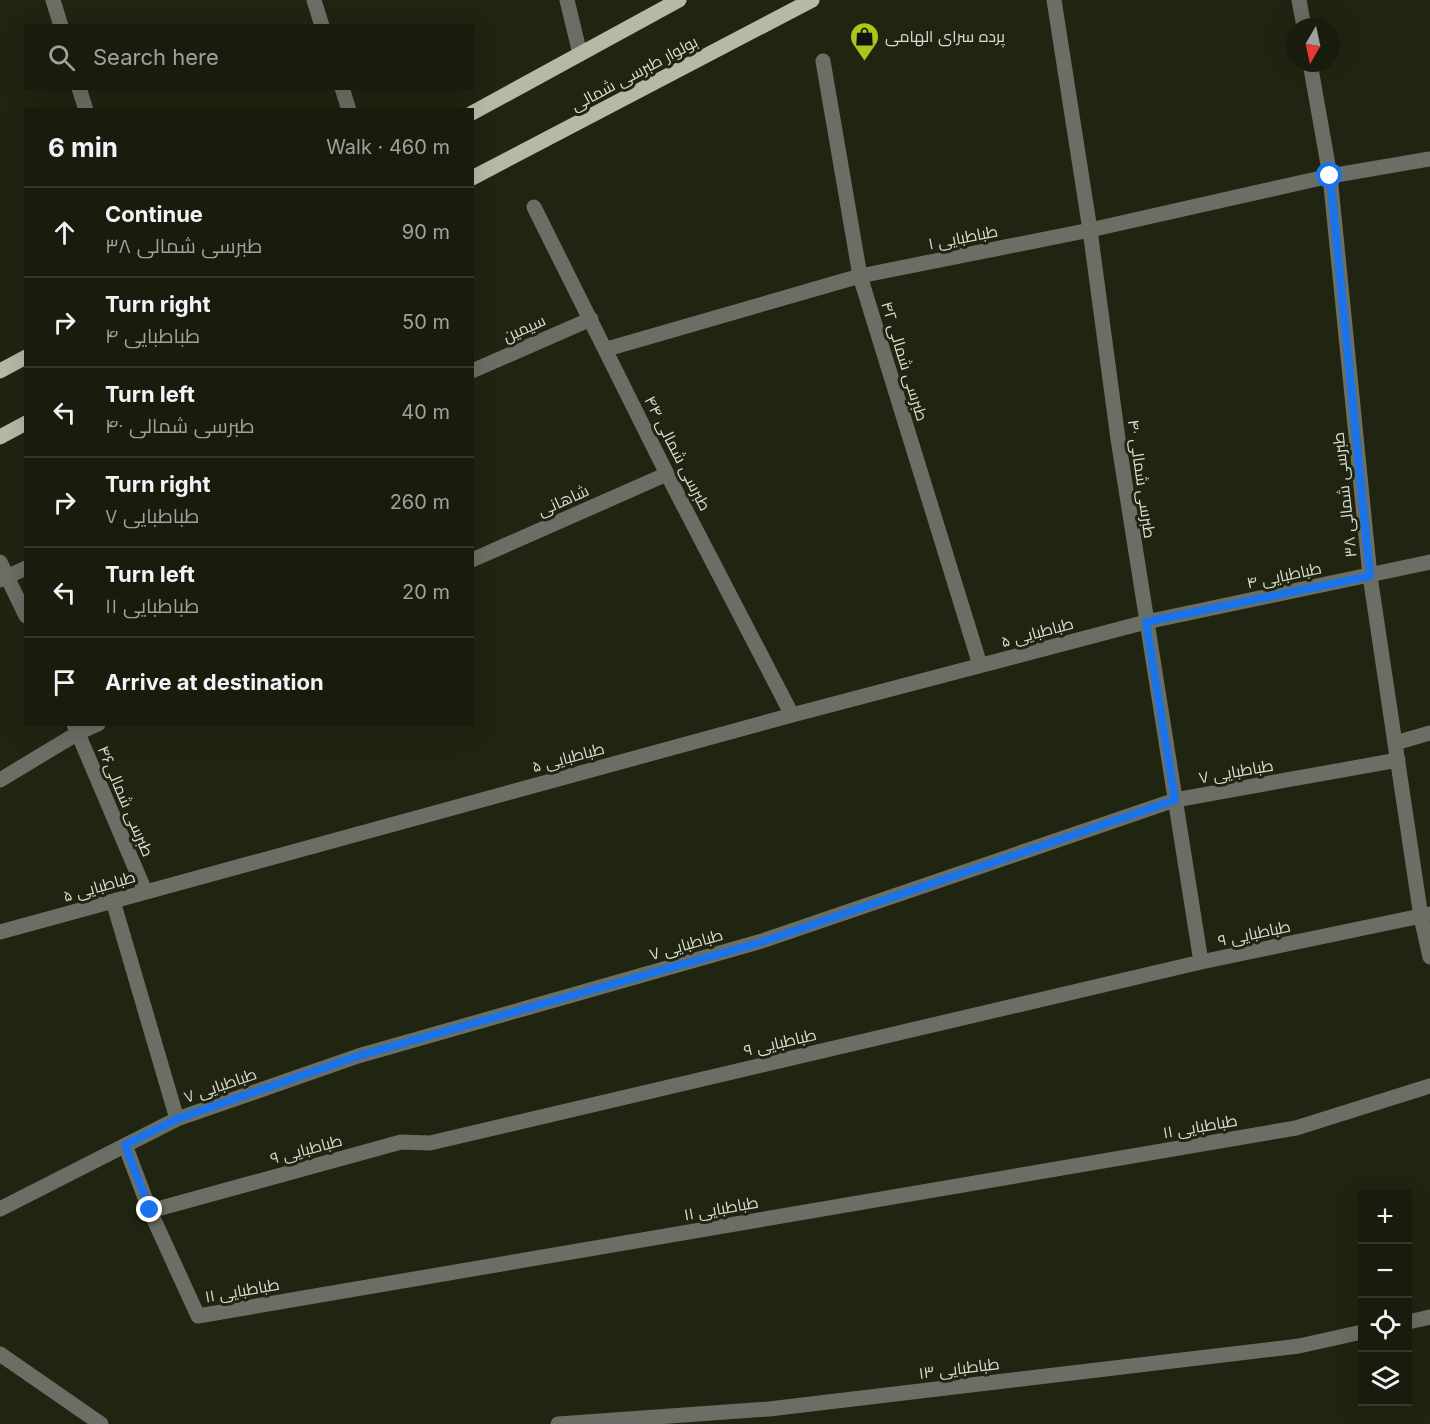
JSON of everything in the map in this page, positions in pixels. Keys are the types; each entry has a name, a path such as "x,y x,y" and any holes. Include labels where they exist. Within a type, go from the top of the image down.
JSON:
{"main road":[{"path":"474,112 679,0"},
{"name":"بولوار طبرسی شمالی","path":"474,177 812,0"},
{"path":"0,371 24,358"},
{"path":"0,437 24,424"}],"street":[{"path":"53,0 60,24"},
{"path":"314,0 321,24"},
{"path":"567,0 580,54"},
{"name":"طبرسی شمالی ۴۰","path":"1054,0 1090,230 1146,622 1201,962"},
{"path":"1299,0 1302,18"},
{"name":"طبرسی شمالی ۴۲","path":"823,61 860,276 980,665"},
{"name":"طبرسی شمالی ۳۸","path":"1312,72 1330,176 1370,576 1430,957"},
{"path":"80,90 85,108"},
{"path":"343,90 348,108"},
{"name":"طباطبایی ۱","path":"607,349 860,276 1090,230 1330,176 1430,159"},
{"name":"طبرسی شمالی ۴۴","path":"534,207 607,349 667,474 792,715"},
{"name":"سیمین","path":"474,370 591,319"},
{"name":"شاهانی","path":"474,559 667,474"},
{"path":"0,562 4,578 24,613"},
{"name":"طباطبایی ۴","path":"1146,622 1430,562"},
{"path":"4,578 24,569"},
{"name":"طباطبایی ۵","path":"0,932 792,715 1146,622"},
{"path":"0,780 76,729"},
{"name":"طبرسی شمالی۴۶","path":"76,729 145,891"},
{"path":"1395,743 1430,734"},
{"name":"طباطبایی ۷","path":"0,1209 177,1119 358,1056 762,942 1175,800 1398,760"},
{"path":"113,901 177,1119"},
{"name":"طباطبایی ۹","path":"150,1210 401,1142 430,1143 1201,962 1425,916"},
{"name":"طباطبایی ۱۱","path":"125,1145 150,1210 198,1316 1296,1128 1430,1086"},
{"path":"1412,1321 1430,1317"},
{"name":"طباطبایی ۱۳","path":"558,1424 769,1410 1299,1346 1358,1333"},
{"path":"0,1354 101,1424"}],"place":[{"name":"پرده سرای الهامی","path":"864,62"}],"route":[{"path":"150,1210 125,1145 177,1119 358,1056 762,942 1175,800 1146,622 1370,576 1330,176"}]}
